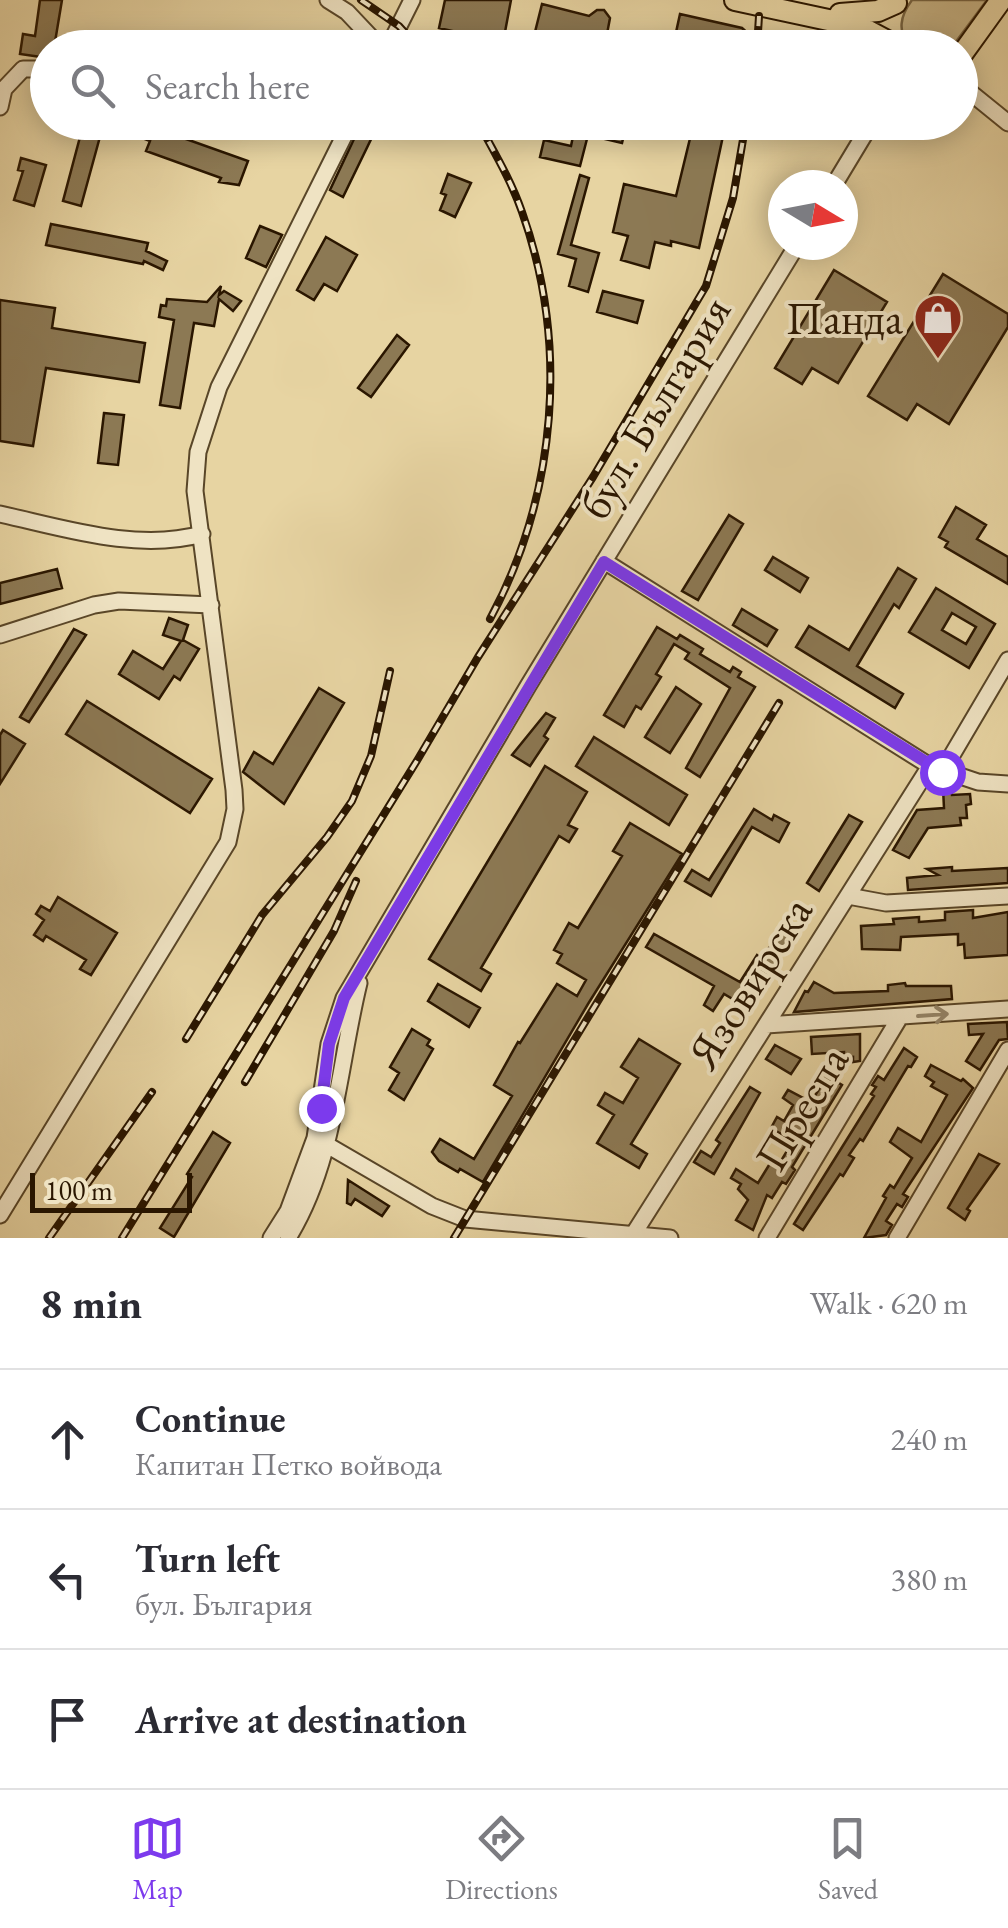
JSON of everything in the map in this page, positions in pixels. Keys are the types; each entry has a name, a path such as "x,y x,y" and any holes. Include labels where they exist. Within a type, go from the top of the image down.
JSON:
{"main road":[{"path":"735,0 806,13 866,30"},
{"path":"806,13 866,13 898,1"},
{"path":"891,30 889,22 898,1"},
{"path":"978,34 1003,2"}],"street":[{"path":"328,0 366,30"},
{"path":"395,30 412,0"},
{"path":"0,107 4,89 23,69 30,69"},
{"path":"978,96 1008,123"},
{"path":"0,1214 228,842 234,790 195,491 198,452 219,387 340,140"},
{"path":"843,170 861,140"},
{"name":"бул. България","path":"288,1238 301,1218 321,1141 329,1044 344,998 788,260"},
{"path":"0,514 148,541 202,534"},
{"path":"604,562 936,769 978,782 1008,784"},
{"path":"0,634 119,601 211,605"},
{"name":"Язовирска","path":"632,1237 848,896 1008,660"},
{"path":"848,896 886,903 1008,896"},
{"path":"766,1025 1008,1010"},
{"name":"Преспа","path":"767,1238 900,1017"},
{"path":"897,1238 1006,1057"},
{"path":"321,1141 454,1215 632,1237 670,1238"},
{"name":"бул. България","path":"272,1238 321,1141"}],"shaded area":[{"path":"912,0 987,0 965,30 902,30 905,12"}],"building":[{"path":"40,0 62,0 57,30 36,30"},
{"path":"445,0 511,0 505,30 439,28"},
{"path":"542,4 589,16 604,10 610,18 608,30 536,30"},
{"path":"680,14 744,30 677,30"},
{"path":"23,34 30,35 30,55 20,54"},
{"path":"79,140 99,140 81,206 63,201"},
{"path":"189,140 248,161 239,185 219,182 221,178 146,151 150,141"},
{"path":"354,140 371,140 343,197 330,190"},
{"path":"544,140 571,146 572,140 587,140 580,166 540,157"},
{"path":"690,140 722,140 699,248 671,241 671,246 655,242 649,268 621,260 628,236 613,232 624,184 676,196"},
{"path":"21,158 46,165 34,206 14,200 23,171 18,170"},
{"path":"448,174 471,183 455,217 440,210"},
{"path":"580,175 589,178 571,245 599,253 588,292 569,286 576,259 558,254"},
{"path":"51,224 148,243 146,251 167,261 163,270 144,261 143,264 46,245"},
{"path":"260,226 282,235 266,267 246,258"},
{"path":"326,237 357,255 337,291 324,284 314,300 297,290"},
{"path":"834,270 887,302 838,383 812,368 802,384 775,368"},
{"name":"Панда","path":"943,274 1008,314 1008,327 949,424 917,404 907,420 868,396"},
{"path":"221,286 219,295 224,291 241,301 233,311 219,299 214,326 194,323 180,408 160,405 174,320 159,317 161,305 166,306 167,299 207,302"},
{"path":"603,291 643,301 637,323 597,312"},
{"path":"0,300 55,308 52,328 145,343 139,382 46,368 33,446 0,441"},
{"path":"397,335 409,345 371,397 358,388"},
{"path":"104,413 124,415 118,465 98,463"},
{"path":"956,507 986,525 977,539 1008,557 1008,584 945,547 948,542 939,537"},
{"path":"729,515 743,524 698,600 682,591"},
{"path":"773,557 808,578 800,592 765,570"},
{"path":"898,568 916,579 899,608 894,604 857,666 903,694 895,708 796,647 809,626 849,650"},
{"path":"57,569 62,588 0,604 0,583"},
{"path":"936,588 995,624 969,668 909,632","holes":["952,613 976,627 966,644 942,630"]},
{"path":"742,609 777,630 767,646 733,625"},
{"path":"169,618 188,625 183,640 199,649 180,680 174,676 159,699 119,674 133,651 163,669 181,641 163,635"},
{"path":"657,627 703,649 700,654 730,672 733,667 741,672 738,677 755,687 700,777 686,768 730,688 685,659 689,653 674,644 656,674 661,677 624,727 604,715"},
{"path":"74,629 86,635 29,722 20,717"},
{"path":"676,687 701,704 670,753 645,737"},
{"path":"319,688 344,703 284,804 243,772 254,752 273,764"},
{"path":"87,701 212,779 190,813 66,734"},
{"path":"546,713 555,718 544,736 548,739 530,766 512,755"},
{"path":"3,730 25,744 0,784 0,735"},
{"path":"594,737 687,795 669,825 576,766"},
{"path":"545,766 587,792 568,825 577,829 569,842 559,836 481,968 491,974 481,991 429,959"},
{"path":"951,787 952,795 970,794 967,818 960,818 961,825 928,828 909,858 893,850 917,810 944,808 943,788"},
{"path":"754,809 772,820 774,815 789,823 779,842 752,827 711,896 685,881 692,870 709,880"},
{"path":"849,815 862,822 819,891 807,883"},
{"path":"630,823 682,854 483,1182 460,1169 458,1172 432,1152 440,1139 474,1159 512,1096 494,1085 518,1042 557,984 577,996 586,980 557,963 562,954 554,950 569,923 578,928 622,856 613,851"},
{"path":"952,867 952,871 1008,868 1008,883 908,890 907,878 938,875 927,869"},
{"path":"58,897 117,933 91,975 80,969 86,960 46,936 43,941 34,935 44,920 36,914 41,906 50,911"},
{"path":"973,910 973,918 1008,912 1008,955 965,958 964,944 958,945 958,934 901,937 900,950 862,949 861,926 894,924 893,919 919,917 919,922 945,920 945,912"},
{"path":"789,923 796,929 748,1008 724,994 713,1011 704,1005 714,986 646,947 654,934 740,982 757,955 761,958"},
{"path":"814,982 834,993 888,991 888,985 905,983 951,986 952,999 794,1012"},
{"path":"438,984 480,1008 469,1027 428,1001"},
{"path":"1007,1022 1008,1039 999,1040 980,1070 966,1061 983,1034 969,1035 968,1024"},
{"path":"412,1029 430,1040 427,1045 433,1049 404,1100 389,1090 399,1073 390,1067"},
{"path":"860,1034 860,1061 844,1058 844,1052 812,1054 811,1037"},
{"path":"639,1039 680,1064 631,1144 647,1154 639,1168 597,1143 614,1115 598,1105 605,1093 623,1103 638,1078 621,1067"},
{"path":"775,1045 801,1059 791,1074 766,1059"},
{"path":"904,1048 917,1057 863,1141 860,1139 849,1155 854,1158 843,1176 840,1174 803,1230 794,1224 874,1096 871,1094 876,1087 872,1085 878,1076 884,1080"},
{"path":"931,1065 963,1079 973,1088 903,1194 908,1197 902,1207 897,1204 886,1221 892,1225 886,1235 864,1238 886,1198 883,1196 890,1185 894,1188 912,1158 890,1142 898,1128 921,1142 947,1095 931,1086 934,1082 925,1076"},
{"path":"822,1073 842,1085 792,1167 795,1170 786,1184 782,1182 772,1198 767,1195 753,1230 736,1220 748,1200 738,1189 741,1184 731,1178 736,1169 758,1183 774,1157 781,1161 793,1141 771,1128 777,1117 784,1121 793,1105 783,1098 788,1090 811,1102 821,1086 816,1083"},
{"path":"750,1087 760,1093 714,1174 694,1162 701,1151 711,1157 720,1143 716,1140"},
{"path":"213,1132 230,1143 174,1237 160,1228 192,1177 187,1174"},
{"path":"979,1154 999,1164 967,1209 970,1211 965,1220 948,1208"},
{"path":"348,1180 389,1206 382,1216 355,1199 351,1205 347,1203"}],"railway":[{"path":"361,0 403,30"},
{"path":"758,30 759,16"},
{"path":"487,140 522,212 537,262 550,366 549,418 530,522 490,619"},
{"path":"122,1238 478,657 593,477 706,286 733,198 743,140"},
{"path":"186,1039 262,915 352,801 371,756 390,671"},
{"path":"454,1238 779,703"},
{"path":"245,1082 334,931 356,881"},
{"path":"49,1238 152,1092"}],"place":[{"name":"Панда","path":"938,360"}],"route":[{"path":"321,1108 329,1044 344,998 604,562 942,772"}]}
